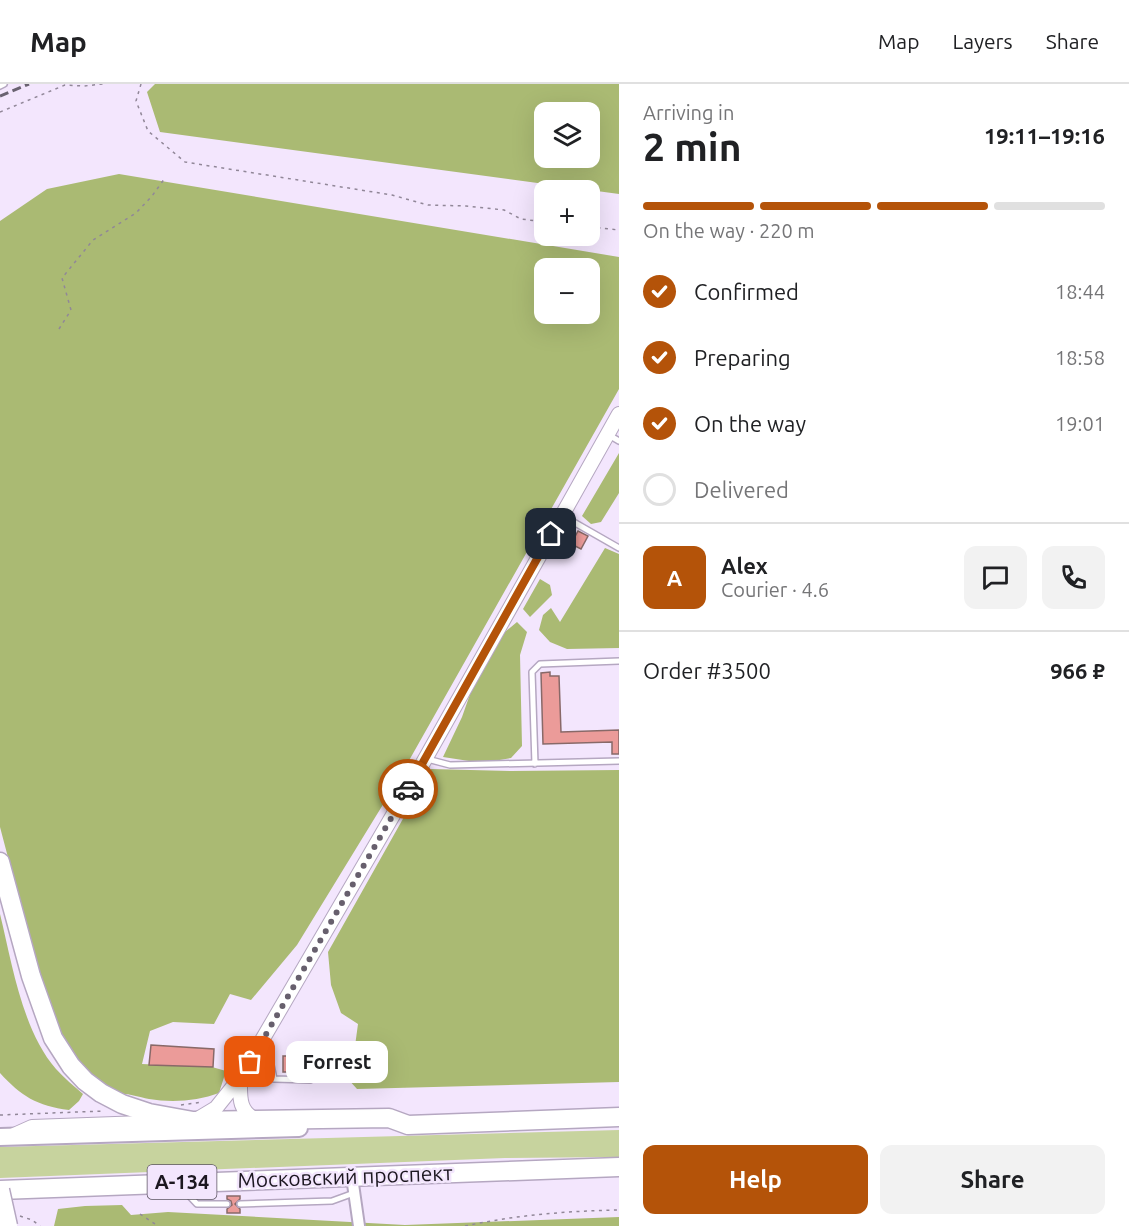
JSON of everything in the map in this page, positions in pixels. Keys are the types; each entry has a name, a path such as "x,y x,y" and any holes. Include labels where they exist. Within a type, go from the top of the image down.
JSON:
{"highway":[{"path":"0,862 40,1006 53,1038 70,1066 85,1081 122,1104 149,1113 193,1121 388,1118 408,1125 619,1117"},
{"name":"Московский проспект","path":"0,1190 176,1182 353,1185 619,1167"},
{"path":"0,1190 12,1221"}],"main road":[{"path":"5,1136 408,1125"}],"street":[{"path":"5,1136 32,1127 193,1121 216,1108 250,1062 425,758 561,515 613,437 619,414"},
{"path":"240,1078 244,1113 257,1120"},
{"path":"353,1185 359,1226"}],"lane":[{"path":"561,515 619,548"},
{"path":"535,764 532,672 540,664 619,661"},
{"path":"425,758 450,765 619,761"},
{"path":"250,1062 271,1065 274,1079 310,1080"},
{"path":"176,1182 197,1204 227,1204"},
{"path":"240,1204 332,1201 353,1185"}],"path":[{"path":"0,112 65,85 103,84"},
{"path":"141,84 136,101 148,131 185,162 392,195 428,205 504,210 521,219 534,221"},
{"path":"59,329 71,310 62,278 93,240 136,213 165,178"},
{"path":"600,228 619,230"},
{"path":"225,1083 229,1066"},
{"path":"172,1105 207,1102"},
{"path":"0,1115 107,1110"},
{"path":"465,1226 491,1220 573,1211 619,1210"},
{"path":"140,1214 158,1226"},
{"path":"12,1221 32,1220 40,1226"}],"green space":[{"path":"155,84 619,84 619,194 600,191 600,180 534,180 534,183 160,132 147,92"},
{"path":"119,174 534,243 534,246 553,246 619,257 619,389 398,780 297,945 251,1000 230,994 214,1024 173,1022 150,1031 142,1064 212,1067 226,1071 219,1093 211,1096 167,1101 117,1094 82,1068 62,1039 41,983 0,827 0,221 47,189"},
{"path":"619,453 619,493 601,522 591,524 582,516"},
{"path":"605,548 619,554 619,648 567,649 550,642 539,630 543,615 551,608 560,622"},
{"path":"540,579 550,585 552,595 530,617 523,609"},
{"path":"517,622 527,632 520,655 522,746 511,758 482,763 443,757 462,717 474,683 500,636"},
{"path":"431,769 619,770 619,1082 357,1089 338,1068 355,1046 358,1024 341,1013 331,985 328,952"},
{"path":"0,914 20,995 35,1035 44,1053 56,1069 83,1094 69,1110 48,1106 30,1099 0,1073"},
{"path":"619,1130 619,1157 505,1158 0,1178 0,1147"},
{"path":"122,1205 131,1215 168,1212 405,1225 619,1217 619,1226 54,1226 58,1209"}],"building":[{"path":"578,531 588,536 581,549 571,544"},
{"path":"550,672 550,676 559,676 561,732 619,730 619,754 612,754 612,742 543,744 541,673"},
{"path":"151,1045 214,1049 213,1067 149,1065"},
{"path":"283,1056 313,1056 313,1072 283,1072"},
{"path":"227,1196 240,1196 235,1204 240,1209 240,1213 227,1213 227,1209 232,1205"}],"railway":[{"path":"0,96 29,84"}],"way so far":[{"path":"250,1062 408,789"}],"place":[{"name":"Forrest","path":"250,1062"}],"route":[{"path":"408,789 551,534"}]}
